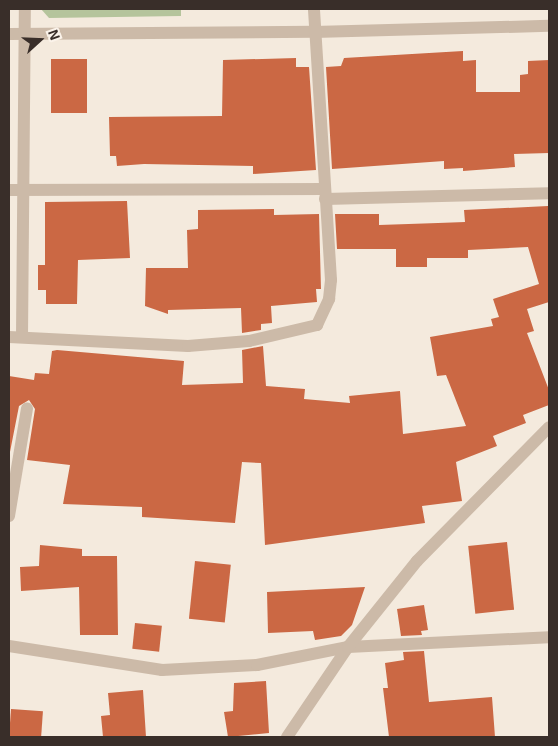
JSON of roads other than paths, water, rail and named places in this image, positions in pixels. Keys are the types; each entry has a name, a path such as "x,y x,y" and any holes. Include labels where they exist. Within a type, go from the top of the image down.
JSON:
{"street":[{"path":"22,336 24,9"},
{"path":"9,337 22,336 188,346 249,342 317,325 329,300 331,280 324,194 314,9"},
{"path":"9,34 314,32 549,26"},
{"path":"9,190 324,194 549,193"},
{"path":"9,516 27,408"},
{"path":"287,737 348,647 417,561 549,427"},
{"path":"9,646 162,670 257,665 348,647 549,637"}]}
